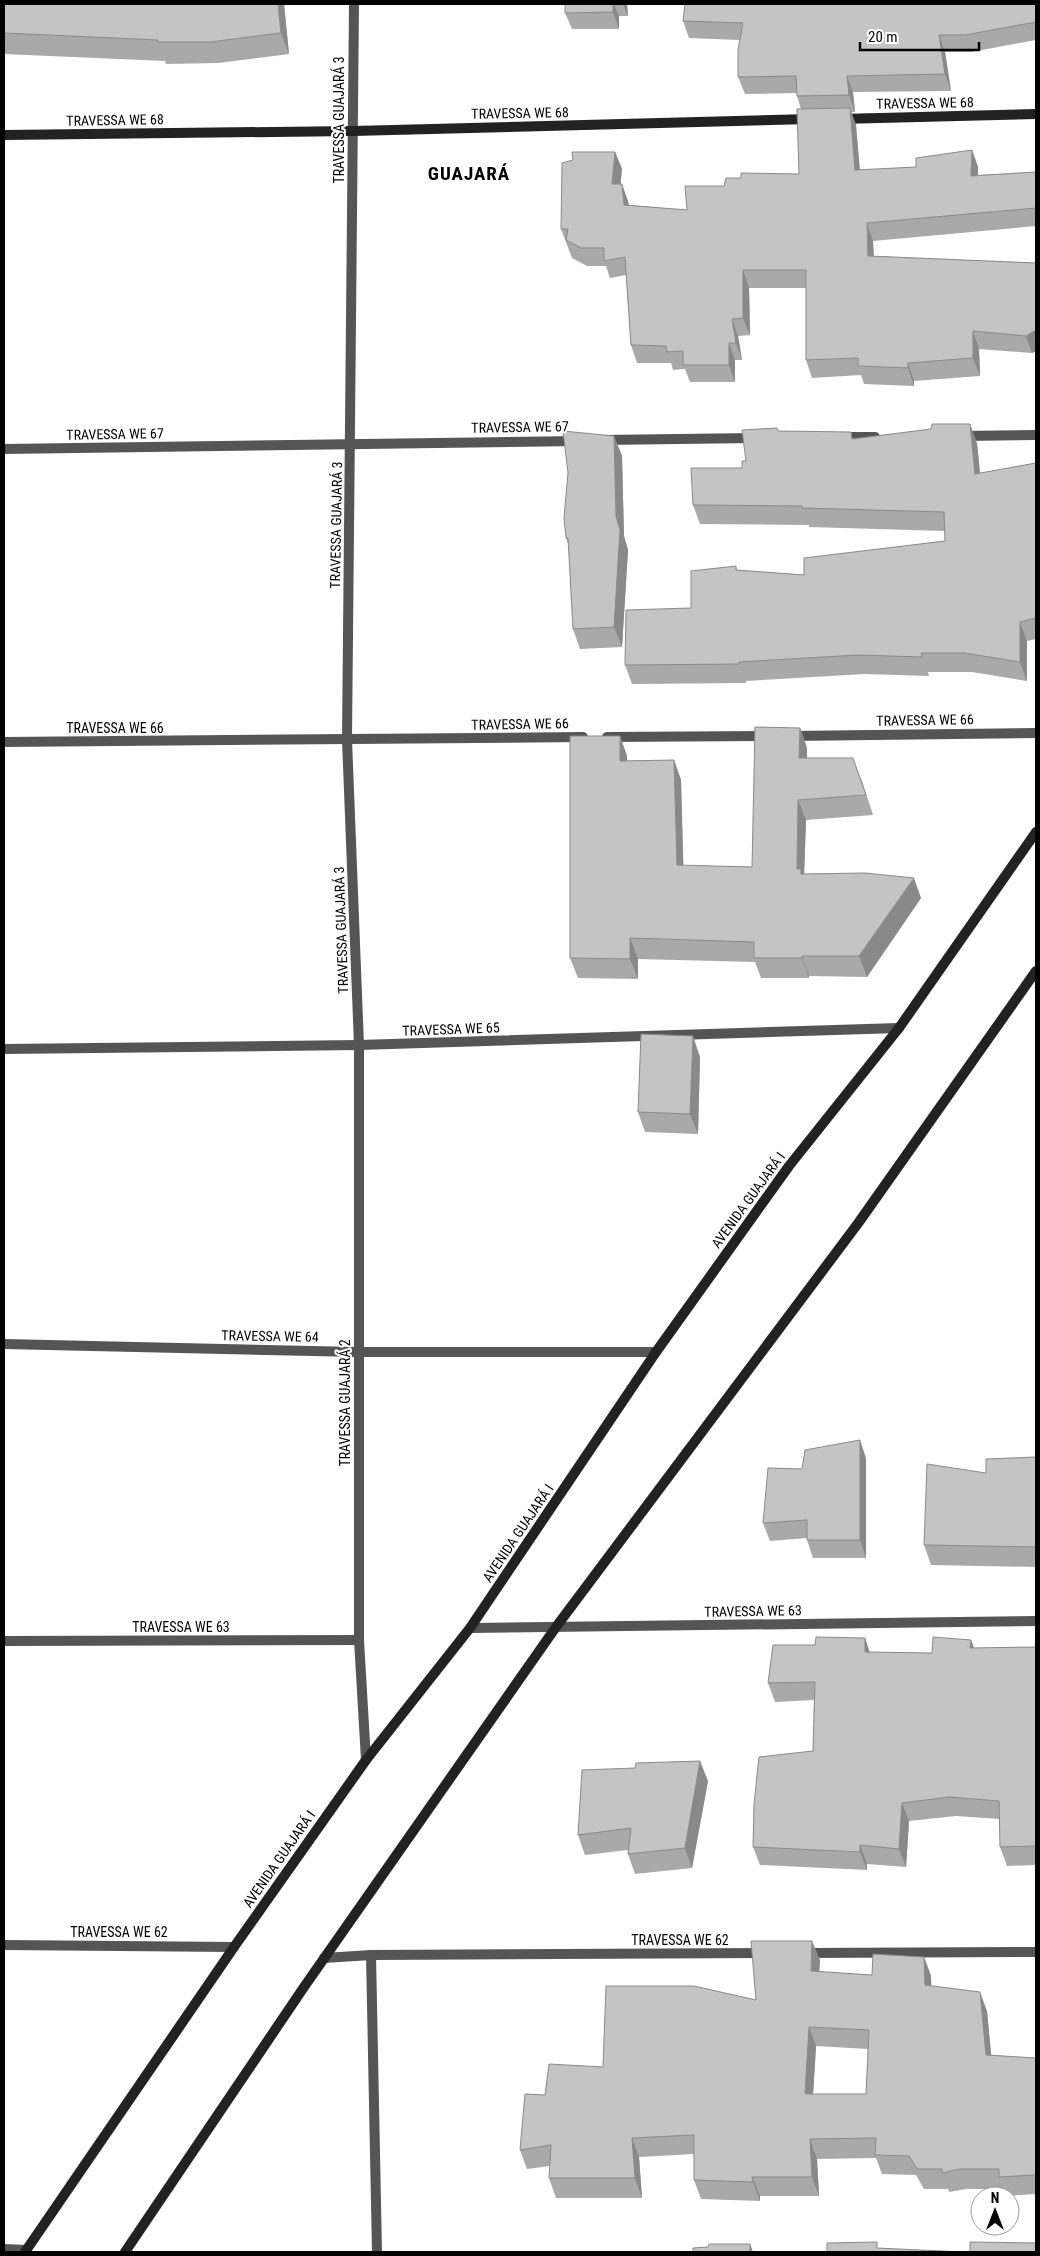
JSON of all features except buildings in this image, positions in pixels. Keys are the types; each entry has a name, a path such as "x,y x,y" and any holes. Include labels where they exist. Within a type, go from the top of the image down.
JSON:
{"main road":[{"name":"TRAVESSA WE 68","path":"4,135 353,131 1036,114"},
{"name":"AVENIDA GUAJARÁ I","path":"26,2251 234,1946 366,1760 470,1628 656,1352 789,1166 899,1028 1036,832"},
{"path":"125,2252 324,1958 556,1627 859,1222 1036,971"}],"street":[{"name":"TRAVESSA GUAJARÁ 3","path":"354,4 347,740 359,1045"},
{"path":"947,436 1036,435"},
{"path":"828,438 887,437"},
{"name":"TRAVESSA WE 67","path":"4,449 768,438"},
{"name":"TRAVESSA WE 66","path":"4,742 1036,733"},
{"name":"TRAVESSA WE 65","path":"4,1049 359,1045 899,1028"},
{"name":"TRAVESSA GUAJARÁ 2","path":"359,1045 359,1640 366,1760"},
{"name":"TRAVESSA WE 64","path":"4,1344 358,1352 656,1352"},
{"name":"TRAVESSA WE 63","path":"470,1628 1036,1621"},
{"name":"TRAVESSA WE 63","path":"4,1641 359,1640"},
{"name":"TRAVESSA WE 62","path":"4,1945 234,1946"},
{"path":"798,1953 1036,1952"},
{"name":"TRAVESSA WE 62","path":"324,1958 371,1955 778,1953"},
{"path":"371,1955 376,2252"},
{"path":"4,2249 26,2251"}],"district":[{"name":"GUAJARÁ","path":"469,173"}]}
